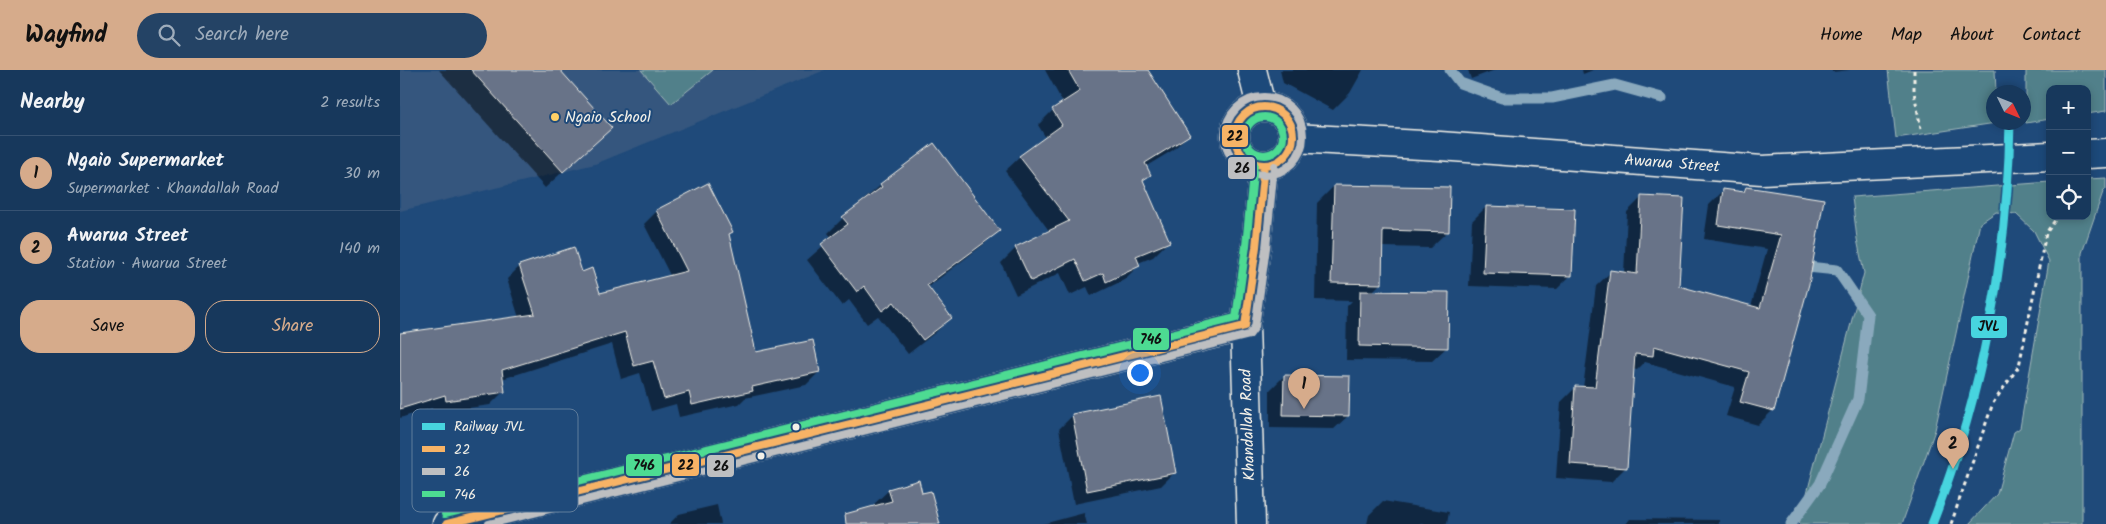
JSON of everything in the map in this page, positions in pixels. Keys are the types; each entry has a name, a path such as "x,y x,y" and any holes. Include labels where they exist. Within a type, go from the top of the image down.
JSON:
{"street":[{"path":"1252,70 1261,106"},
{"path":"1261,106 1281,111 1288,118 1292,128 1294,138 1287,154 1273,164 1254,164 1239,152 1235,132 1243,115 1251,109 1261,106"},
{"name":"Awarua Street","path":"1294,138 1440,146 1762,170 2046,156"},
{"path":"2091,154 2106,153"},
{"name":"Khandallah Road","path":"1251,524 1245,326 1256,247 1264,165"},
{"path":"578,491 1245,326"},
{"path":"447,524 495,512"}],"path":[{"path":"1914,70 1914,92 1927,162"},
{"path":"1951,524 1993,403 2019,366 2046,233 2055,220"}],"shaded area":[{"name":"Ngaio School","path":"400,70 825,70 595,164 400,211"}],"green space":[{"path":"641,70 713,70 671,104"},
{"path":"1888,70 1995,70 1996,85 1986,85 1986,124 1896,138"},
{"path":"2026,70 2106,70 2106,111 2091,113 2091,85 2046,85 2046,120 2031,122 2031,85 2026,85"},
{"path":"2106,178 2106,189 2103,192 2082,253 2082,524 1969,524 1997,494 2014,432 2020,428 2049,261 2034,231 2016,214 1996,212 1980,223 1935,430 1902,524 1799,524 1864,273 1857,239 1852,197 2046,182 2046,220 2091,220 2091,179"}],"building":[{"path":"471,70 560,70 612,128 563,172"},
{"path":"1068,70 1148,70 1190,135 1145,163 1151,175 1143,180 1170,242 1136,256 1140,266 1106,282 1103,273 1085,281 1075,259 1031,281 1015,247 1069,221 1019,156 1062,125 1052,109 1080,91"},
{"path":"934,143 1000,231 927,285 952,318 923,340 894,302 882,311 864,286 857,292 821,244 848,224 842,217 882,187 880,184"},
{"path":"708,183 733,232 729,234 756,352 813,340 820,372 752,387 753,391 692,405 689,392 664,399 653,361 634,366 625,332 502,370 505,392 446,401 445,395 400,409 400,333 535,314 519,265 574,247 582,272 592,268 600,293 687,271 656,210"},
{"path":"1334,185 1450,187 1449,232 1383,230 1382,284 1331,283"},
{"path":"1746,187 1824,199 1809,284 1774,411 1740,402 1749,372 1654,346 1653,356 1635,354 1627,468 1570,464 1575,386 1595,387 1610,270 1637,274 1641,196 1684,198 1679,286 1760,308 1781,235 1718,225 1723,189 1744,192"},
{"path":"1486,206 1575,209 1572,276 1483,273"},
{"path":"1360,291 1449,292 1448,348 1359,346"},
{"path":"1284,375 1350,376 1349,416 1283,415"},
{"path":"1161,396 1176,473 1087,491 1072,414"},
{"path":"919,480 922,493 931,491 940,524 846,524 845,514 892,501 888,489"}],"waterway":[{"path":"1450,70 1460,83 1502,98 1552,98 1615,85 1662,98"},
{"path":"1791,524 1820,484 1858,399 1868,315 1837,270 1798,266"}],"rail line":[{"name":"JVL","path":"1932,524 1950,476 1965,427 1989,327 2004,225 2010,130"}],"transit line":[{"name":"26","path":"1264,97 1279,100 1292,108 1300,121 1303,136 1300,151 1292,164 1279,172 1264,175 1249,172 1236,164 1228,151 1225,136 1228,121 1236,108 1249,100 1264,97"},
{"name":"22","path":"1258,107 1270,107 1285,115 1293,130 1293,136 1293,142 1285,157 1270,165 1258,165 1243,157 1235,142 1235,130 1243,115 1258,107"},
{"name":"746","path":"1264,117 1278,122 1283,136 1278,150 1264,155 1250,150 1245,136 1250,122 1264,117"},
{"name":"746","path":"578,481 1236,318 1246,246 1254,164"},
{"name":"22","path":"578,491 1245,326 1256,247 1264,165"},
{"name":"26","path":"578,502 1249,335 1255,327 1266,248 1274,166"},
{"name":"746","path":"445,514 453,512"},
{"name":"22","path":"447,524 495,512"},
{"name":"26","path":"489,524 537,512"}],"place":[{"name":"Ngaio School","path":"555,117"},
{"name":"Ngaio Supermarket","path":"1304,409"},
{"name":"Awarua Street","path":"1953,469"}]}
